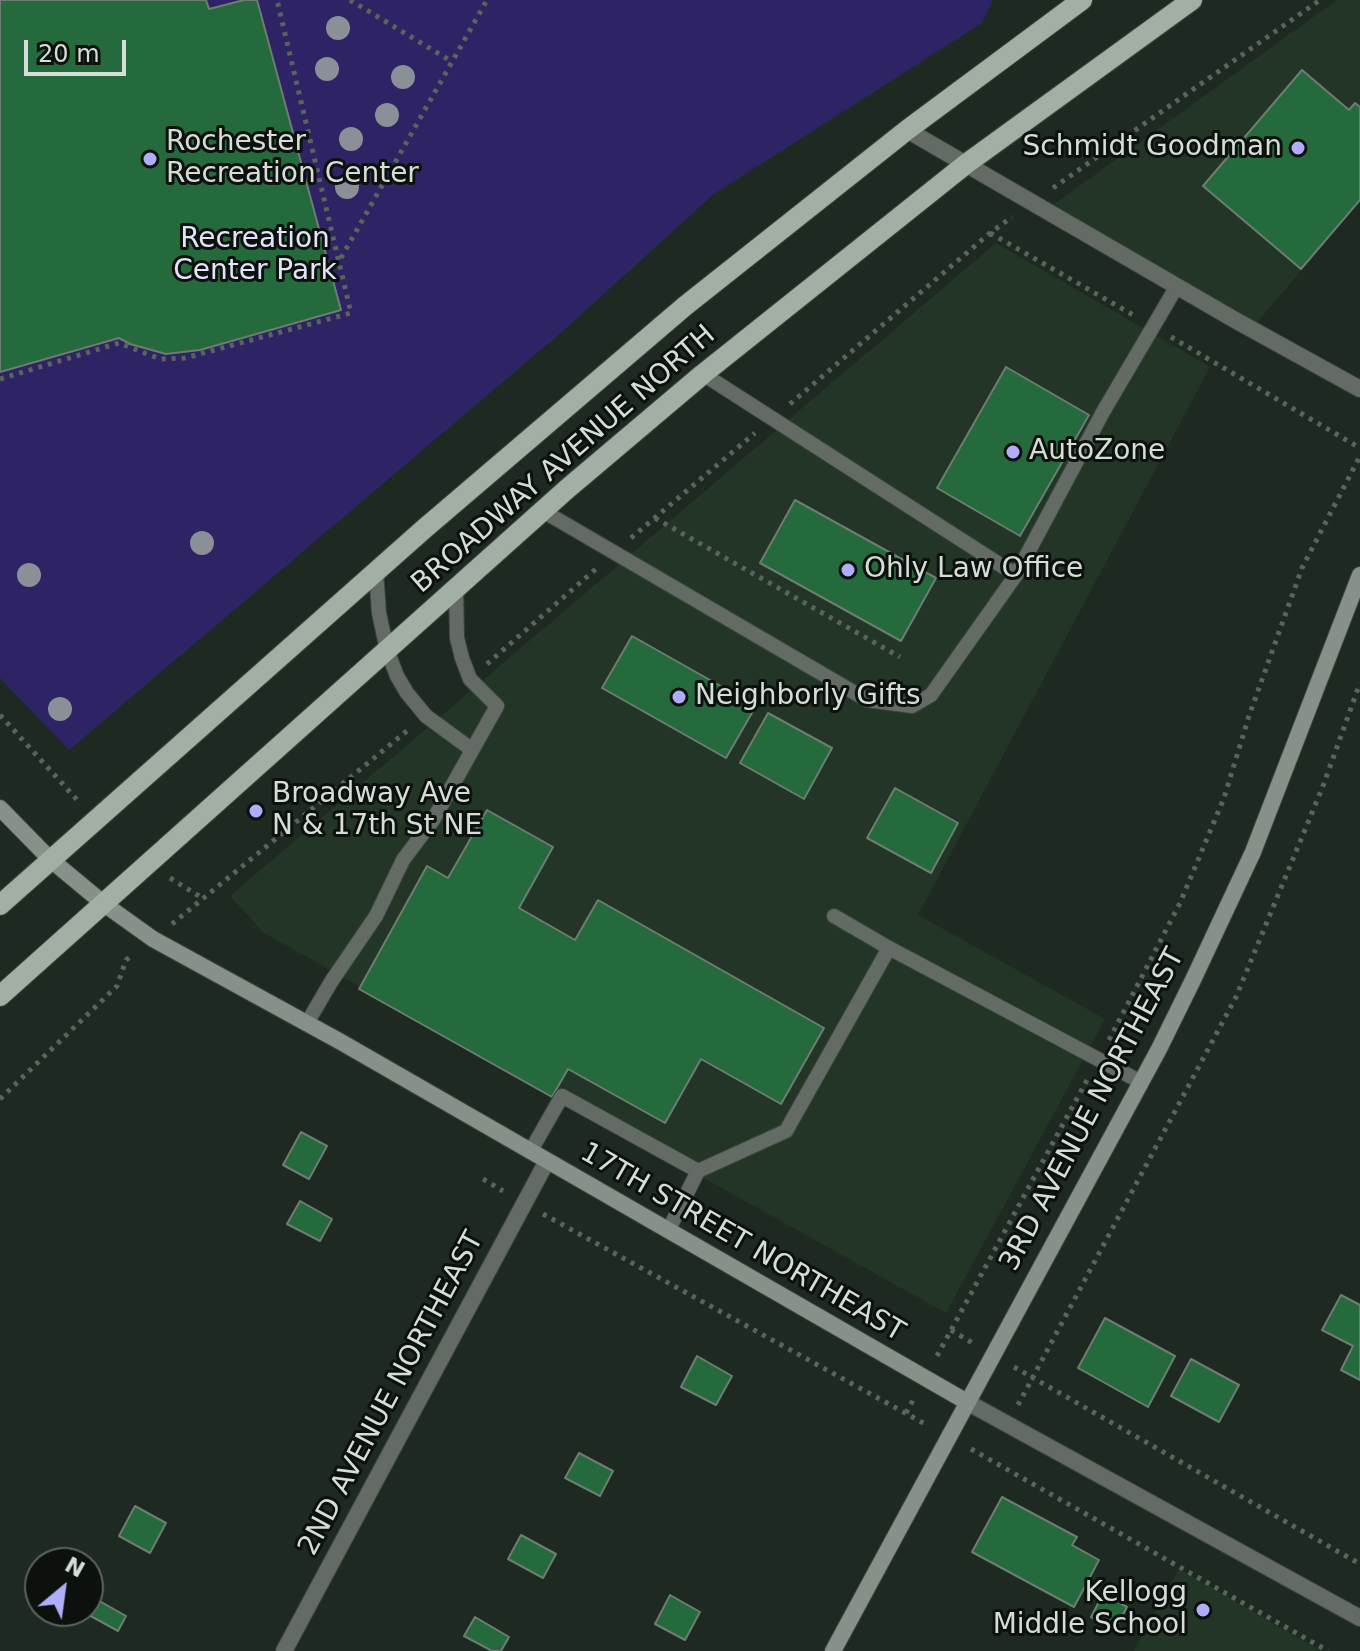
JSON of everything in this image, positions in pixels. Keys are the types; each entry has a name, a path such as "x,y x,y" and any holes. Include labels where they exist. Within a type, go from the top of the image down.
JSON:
{"main road":[{"name":"BROADWAY AVENUE NORTH","path":"0,905 376,571 685,306 907,130 1082,0"},
{"name":"BROADWAY AVENUE NORTH","path":"0,996 543,511 703,374 966,164 1192,0"}],"street":[{"path":"907,130 1360,389"},
{"name":"3RD AVENUE NORTHEAST","path":"833,1651 1141,1082 1193,980 1253,852 1360,575"},
{"name":"17TH STREET NORTHEAST","path":"0,808 50,859 104,904 170,949 307,1023 967,1402 1360,1618"},
{"name":"2ND AVENUE NORTHEAST","path":"284,1651 547,1161"}],"lane":[{"path":"543,511 867,700 912,706 931,695 1016,575 1103,412 1177,286"},
{"path":"703,374 1016,575"},
{"path":"376,571 379,613 387,650 407,693 426,716 471,749"},
{"path":"307,1023 376,916 403,860 433,820 497,706 470,679 462,658 457,638 456,588"},
{"path":"834,916 1141,1082"},
{"path":"668,1231 698,1171 786,1131 889,948"},
{"path":"530,1152 562,1096 698,1171"}],"path":[{"path":"0,379 119,343 160,359 185,358 351,313 277,0"},
{"path":"350,0 451,61"},
{"path":"340,259 487,0"},
{"path":"900,657 655,518 990,233 1320,0"},
{"path":"951,1330 1180,903 1224,798 1249,716 1302,568 1360,456"},
{"path":"1360,683 1318,800 1236,997 1033,1377 1360,1564"},
{"path":"0,715 60,783"},
{"path":"0,1099 117,986 126,960"},
{"path":"564,1226 906,1413"},
{"path":"988,1458 1328,1651"}],"shaded area":[{"path":"1337,0 1360,0 1360,200 1252,329 1046,210"},
{"path":"996,243 1210,367 918,915 1105,1019 946,1313 264,933 230,896"},
{"name":"Kellogg Middle School","path":"1179,1569 1321,1651 1134,1651"}],"green space":[{"name":"Recreation Center Park","path":"0,0 993,0 982,23 714,194 563,331 69,750 0,678"}],"building":[{"name":"Rochester Recreation Center","path":"0,0 206,0 209,9 257,0 341,310 200,350 166,354 119,338 0,372"},
{"name":"Schmidt Goodman","path":"1302,70 1349,110 1355,103 1360,107 1360,200 1301,269 1203,186"},
{"name":"AutoZone","path":"1006,367 1089,415 1020,536 937,488"},
{"name":"Ohly Law Office","path":"795,500 936,578 901,641 760,563"},
{"name":"Neighborly Gifts","path":"632,636 756,706 726,758 602,688"},
{"path":"768,713 832,748 804,799 740,763"},
{"path":"895,788 958,823 931,873 867,838"},
{"path":"487,810 553,847 519,908 575,940 598,900 824,1028 781,1104 701,1059 665,1123 568,1069 552,1097 359,989 427,866 448,878"},
{"path":"301,1132 327,1146 309,1179 283,1165"},
{"path":"300,1201 332,1219 320,1241 287,1224"},
{"path":"1341,1295 1360,1305 1360,1380 1341,1370 1353,1346 1322,1330"},
{"path":"1105,1318 1175,1356 1148,1407 1078,1368"},
{"path":"697,1356 732,1376 716,1405 681,1387"},
{"path":"1191,1359 1239,1385 1219,1422 1171,1396"},
{"path":"579,1453 613,1471 600,1496 565,1478"},
{"path":"1002,1497 1077,1537 1072,1545 1099,1560 1074,1607 972,1552"},
{"path":"135,1506 166,1523 150,1553 119,1536"},
{"path":"521,1535 556,1554 543,1578 508,1559"},
{"path":"1103,1594 1127,1607 1115,1630 1091,1617"},
{"path":"670,1595 700,1612 685,1640 655,1624"},
{"path":"104,1604 126,1616 118,1631 104,1623"},
{"path":"475,1617 509,1637 501,1651 492,1651 464,1636"}],"place":[{"name":"Schmidt Goodman","path":"1298,148"},
{"name":"Rochester Recreation Center","path":"150,159"},
{"name":"AutoZone","path":"1013,452"},
{"name":"Ohly Law Office","path":"848,570"},
{"name":"Neighborly Gifts","path":"679,697"},
{"name":"Broadway Ave N & 17th St NE","path":"256,811"},
{"name":"Kellogg Middle School","path":"1203,1610"}]}
